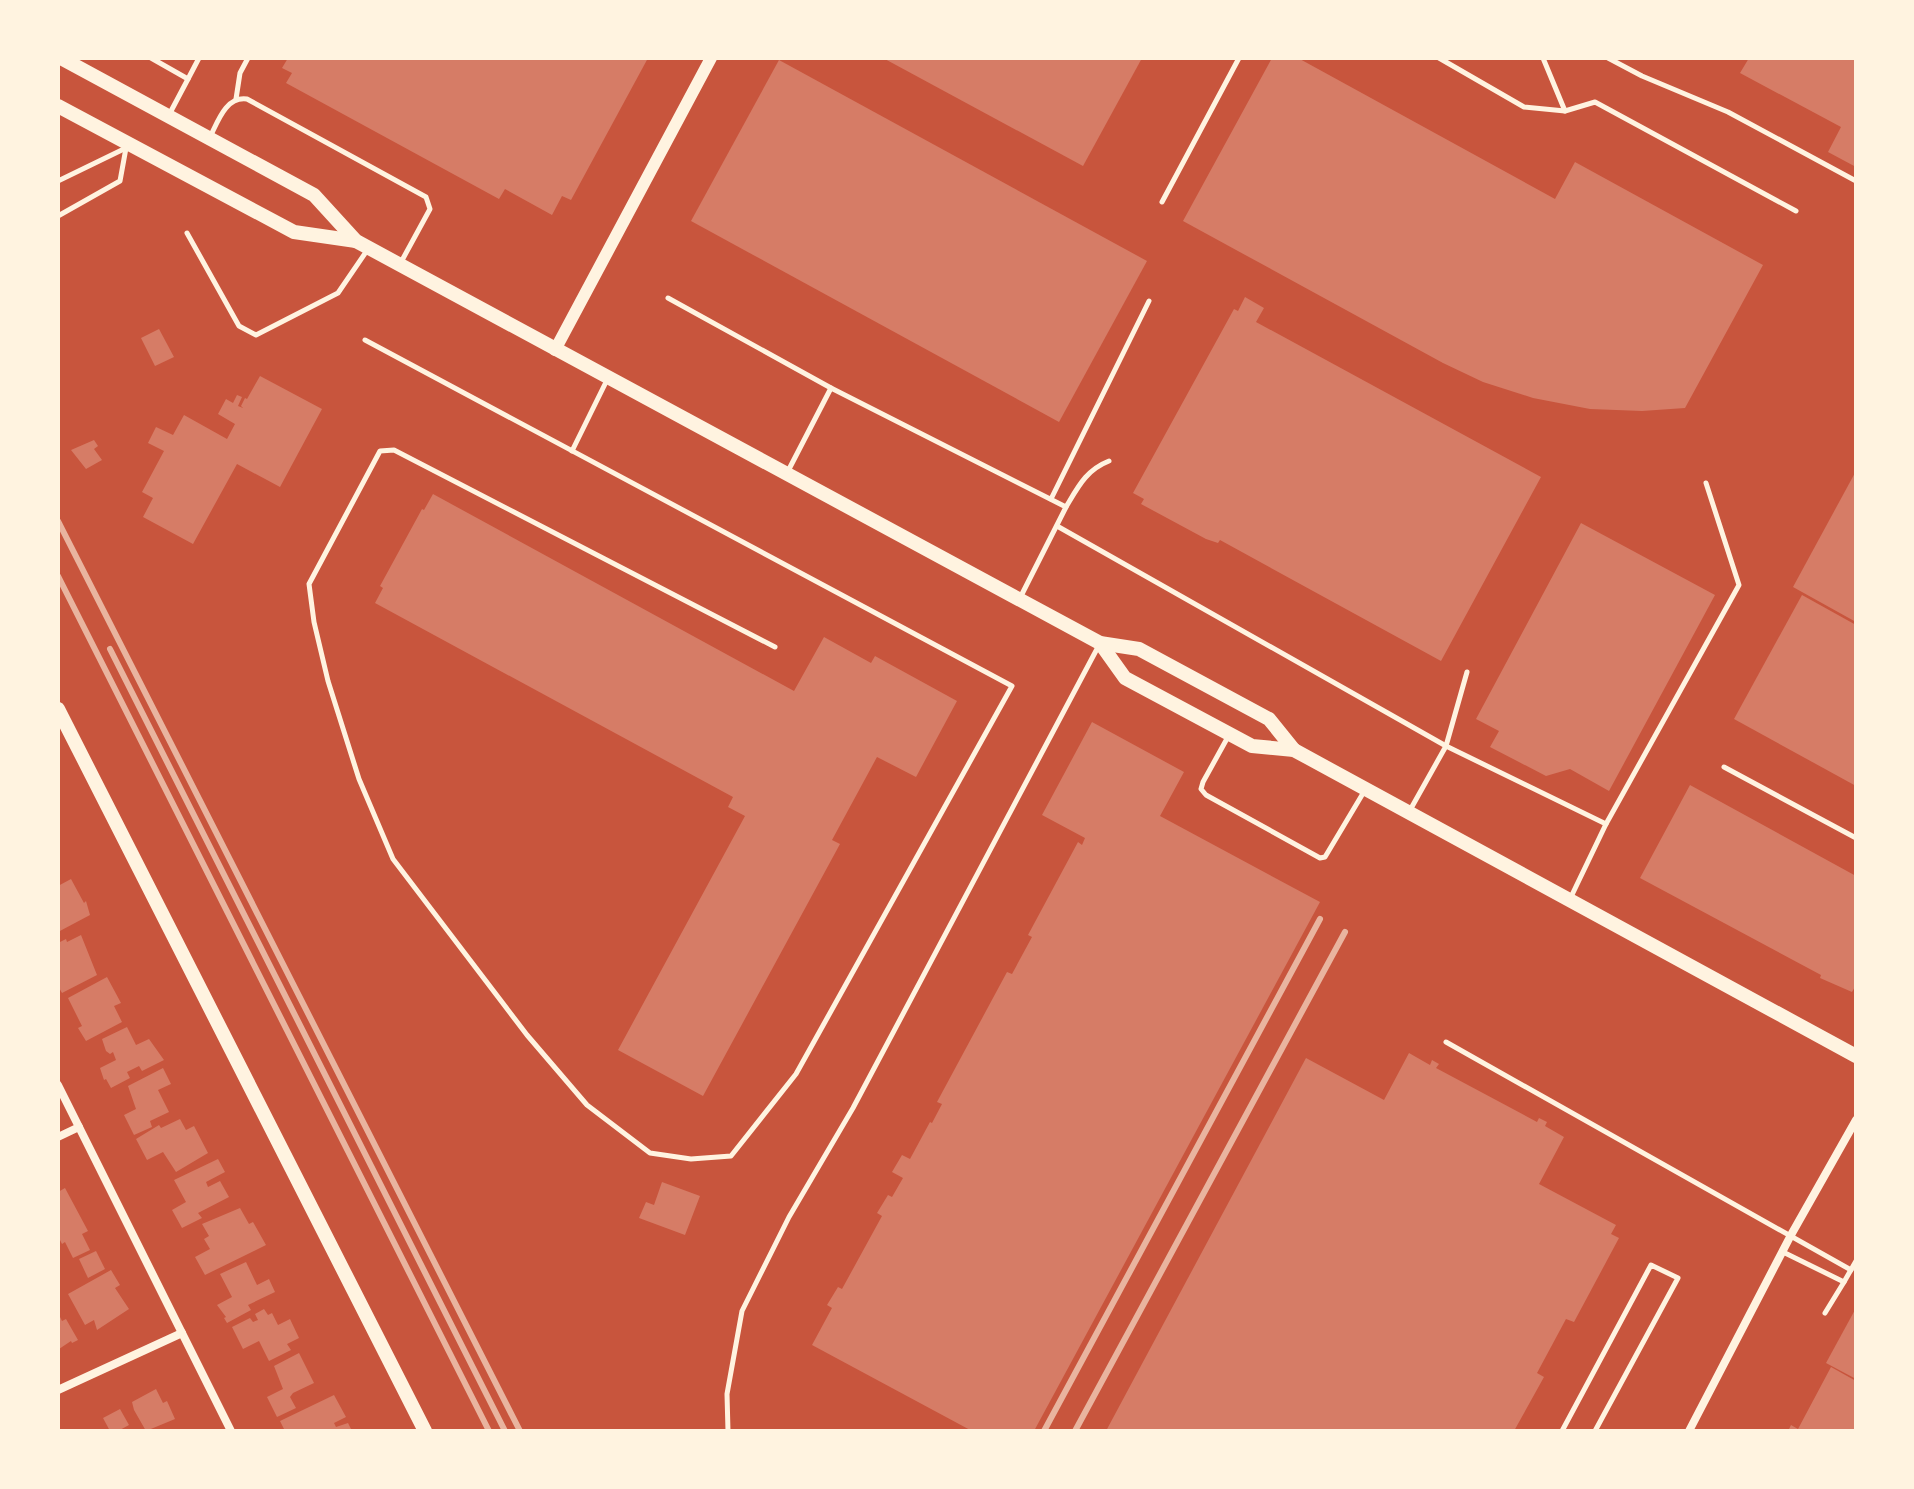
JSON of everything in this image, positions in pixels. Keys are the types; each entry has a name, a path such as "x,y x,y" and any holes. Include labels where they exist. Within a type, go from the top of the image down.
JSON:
{"main road":[{"path":"61,58 314,195 363,244 400,265 1100,643 1139,649 1269,719 1294,750 1856,1056"},
{"path":"62,113 294,232 363,244"},
{"path":"1100,643 1125,678 1252,746 1294,750"},
{"path":"58,709 425,1431"}],"street":[{"path":"555,350 711,58"},
{"path":"58,1085 231,1431"},
{"path":"1689,1431 1791,1235 1856,1120"},
{"path":"58,1137 79,1127"},
{"path":"58,1390 182,1333"}],"lane":[{"path":"151,58 188,79"},
{"path":"169,116 199,58"},
{"path":"209,138 225,109 236,99 240,73 248,58"},
{"path":"1162,202 1239,58"},
{"path":"1439,58 1524,107 1565,111 1595,102 1796,211"},
{"path":"1543,58 1565,111"},
{"path":"1608,58 1642,76 1728,112 1856,181"},
{"path":"236,99 247,99 426,197 430,209 400,265"},
{"path":"58,181 129,147"},
{"path":"58,216 120,181 129,147"},
{"path":"187,233 239,326 256,335 338,293 363,244"},
{"path":"668,298 831,388 1066,507"},
{"path":"1051,499 1149,301"},
{"path":"365,340 1012,686 796,1074 731,1156 691,1159 650,1153 587,1105 527,1035 393,859 359,779 328,681 309,584 380,451 394,450 775,647"},
{"path":"572,451 608,378"},
{"path":"787,474 831,388"},
{"path":"1019,599 1083,478 1096,466 1109,461"},
{"path":"1570,900 1606,824 1739,585 1706,483"},
{"path":"1057,526 1446,746 1606,824"},
{"path":"728,1431 727,1394 742,1311 789,1217 853,1108 1100,643"},
{"path":"1409,813 1446,746 1467,672"},
{"path":"1230,734 1201,789 1218,802 1320,858 1325,857 1365,789"},
{"path":"1724,767 1856,838"},
{"path":"1446,1042 1851,1270"},
{"path":"1782,1252 1844,1282"},
{"path":"1825,1313 1856,1261"},
{"path":"1562,1431 1651,1265 1678,1278 1595,1431"}],"building":[{"path":"288,58 648,58 571,200 562,196 552,215 505,189 499,199 286,83 292,73 282,68"},
{"path":"883,58 1142,58 1083,166"},
{"path":"1272,58 1298,58 1555,199 1575,162 1763,265 1685,408 1642,411 1590,409 1533,398 1483,382 1183,221"},
{"path":"1749,58 1856,58 1856,167 1828,152 1841,127 1740,73"},
{"path":"779,60 1147,261 1059,422 691,221"},
{"path":"1245,297 1264,308 1256,322 1541,477 1441,661 1220,540 1218,543 1206,539 1141,504 1144,499 1133,493 1234,309 1238,311"},
{"path":"159,329 174,357 155,366 141,338"},
{"path":"260,376 322,409 280,487 237,464 193,544 143,517 153,498 142,492 164,451 148,443 156,427 173,435 184,415 227,439 235,424 218,414 226,399 233,403 237,395 242,397 238,406 243,408 245,398"},
{"path":"94,440 98,446 94,449 102,460 86,469 71,450"},
{"path":"1856,471 1856,622 1793,587"},
{"path":"433,494 794,691 824,637 871,663 875,656 957,701 916,777 877,757 832,840 840,844 703,1096 618,1050 745,816 728,807 733,797 375,603 383,588 380,586"},
{"path":"1581,523 1715,595 1609,791 1570,769 1546,776 1490,747 1499,731 1476,719"},
{"path":"1802,595 1856,625 1856,786 1734,719"},
{"path":"1092,722 1184,772 1160,816 1320,902 1034,1431 972,1431 812,1345 832,1308 827,1305 838,1287 842,1289 882,1216 877,1213 888,1195 892,1197 903,1178 892,1172 902,1155 910,1159 932,1123 942,1104 937,1102 1007,972 1012,974 1032,937 1028,935 1078,842 1082,845 1085,838 1042,815"},
{"path":"1690,785 1856,876 1856,985 1852,992 1820,978 1821,975 1640,878"},
{"path":"71,879 84,903 86,901 90,915 58,932 58,886"},
{"path":"81,935 97,975 62,993 58,986 58,943"},
{"path":"107,977 121,1003 114,1006 122,1022 86,1041 68,998"},
{"path":"127,1027 136,1045 149,1039 164,1060 142,1071 139,1066 127,1072 130,1078 111,1088 100,1068 116,1060 113,1052 110,1054 106,1051 102,1039"},
{"path":"1409,1053 1430,1065 1432,1060 1439,1064 1436,1068 1537,1122 1539,1118 1547,1122 1545,1126 1564,1137 1539,1184 1616,1225 1611,1234 1619,1238 1574,1322 1566,1319 1537,1373 1544,1377 1514,1431 1106,1431 1306,1058 1384,1100"},
{"path":"163,1068 171,1084 158,1090 169,1112 150,1121 152,1127 134,1135 124,1115 136,1109 128,1086"},
{"path":"180,1119 186,1130 194,1126 208,1153 176,1172 163,1152 147,1160 136,1139 159,1125 161,1128"},
{"path":"218,1159 225,1172 206,1182 208,1187 220,1181 229,1197 198,1213 202,1218 182,1228 172,1210 186,1202 174,1180"},
{"path":"662,1182 700,1196 685,1235 639,1218 646,1202 654,1205"},
{"path":"65,1188 88,1231 82,1234 90,1250 73,1258 65,1242 62,1244 58,1236 58,1192"},
{"path":"240,1208 249,1224 253,1222 266,1245 205,1275 195,1257 210,1249 204,1239 209,1236 202,1224"},
{"path":"96,1251 105,1269 88,1278 79,1259"},
{"path":"246,1262 257,1285 269,1279 275,1292 248,1305 251,1310 227,1323 217,1305 232,1297 220,1274"},
{"path":"111,1270 120,1285 115,1288 129,1309 97,1330 94,1320 85,1325 68,1294"},
{"path":"1856,1308 1856,1379 1826,1363"},
{"path":"264,1309 268,1315 272,1313 278,1325 290,1319 299,1338 287,1344 291,1350 269,1361 259,1341 243,1349 232,1327 250,1318 253,1322 258,1320 255,1314"},
{"path":"58,1313 62,1321 66,1319 78,1340 59,1349"},
{"path":"299,1353 314,1383 293,1393 290,1397 296,1408 277,1417 267,1397 283,1389 274,1366"},
{"path":"1831,1367 1856,1381 1856,1431 1788,1431 1791,1425 1798,1429"},
{"path":"156,1389 163,1403 167,1401 175,1419 146,1431 132,1402"},
{"path":"334,1395 346,1417 334,1423 336,1427 348,1423 352,1431 285,1431 280,1421"},
{"path":"120,1409 129,1425 118,1431 110,1431 103,1418"}],"railway":[{"path":"58,521 520,1431"},
{"path":"58,576 489,1431"},
{"path":"110,649 505,1431"},
{"path":"1044,1431 1320,919"},
{"path":"1075,1431 1345,932"}]}
